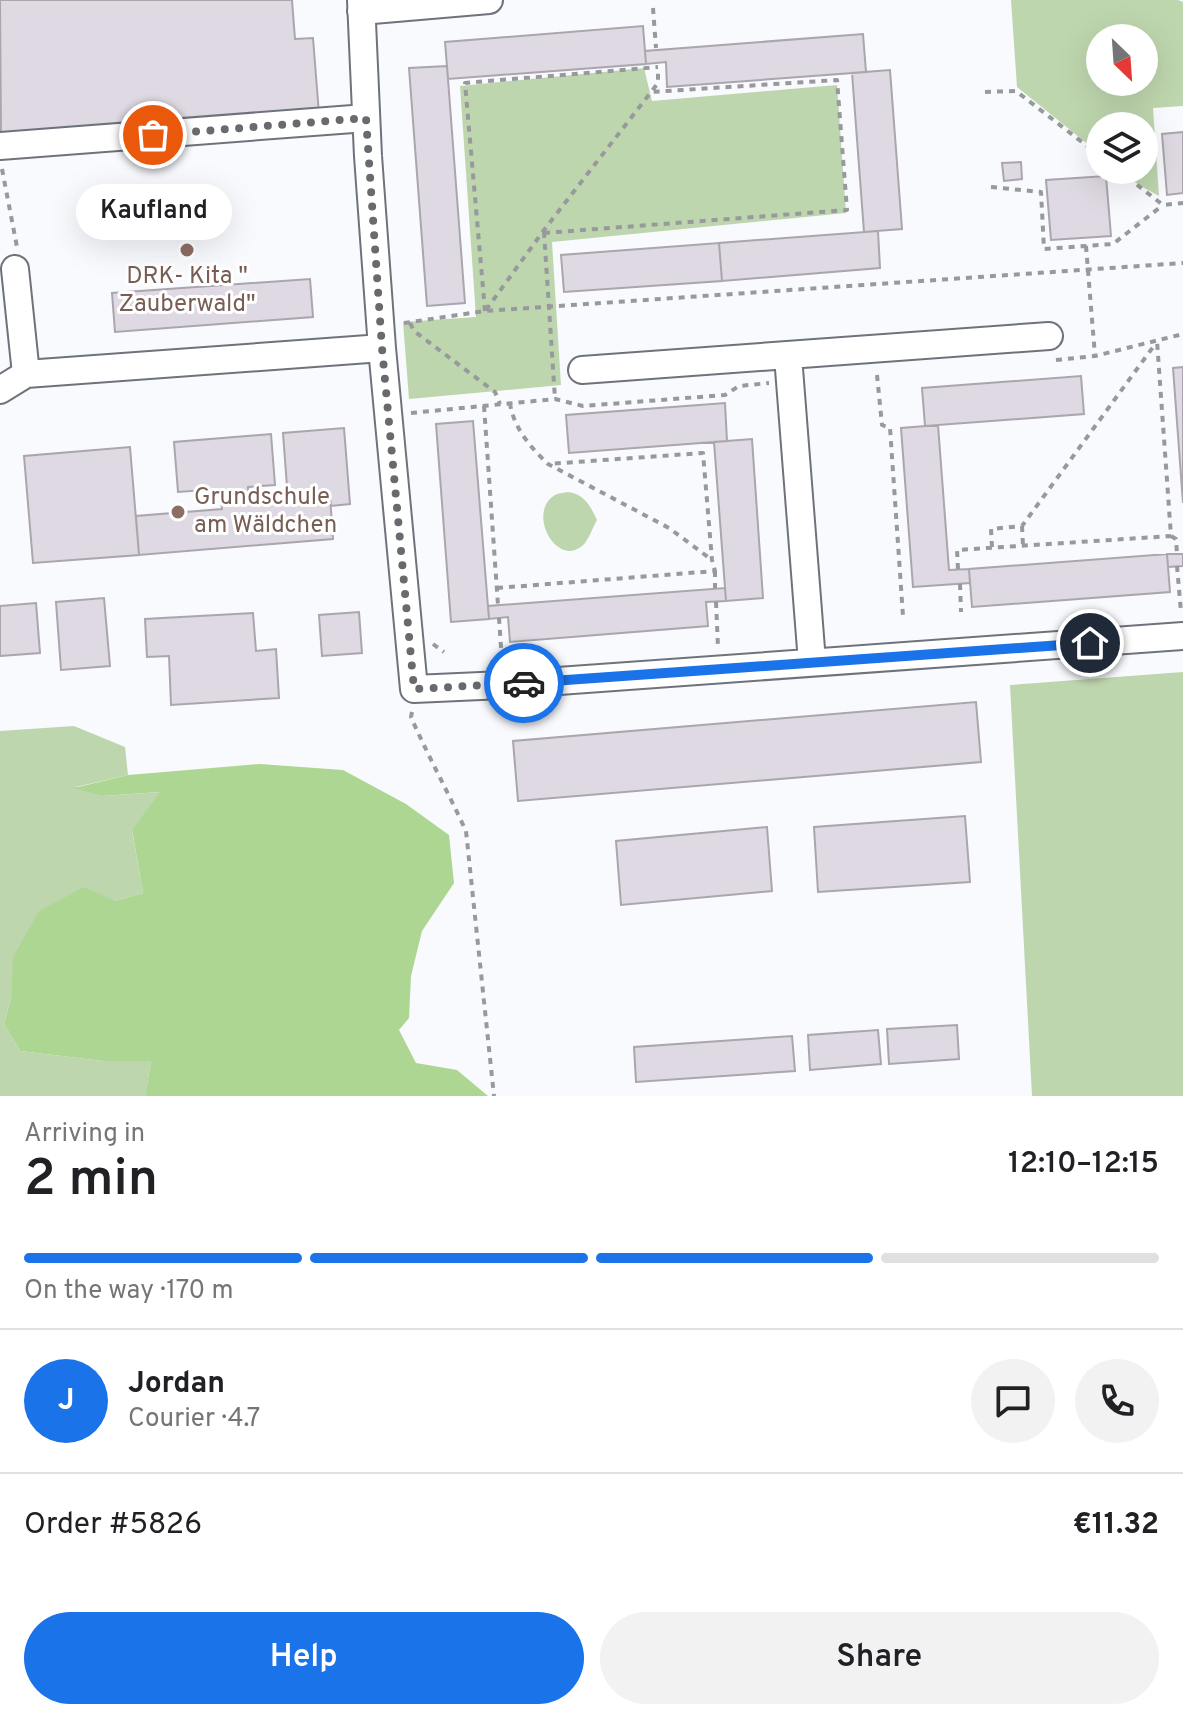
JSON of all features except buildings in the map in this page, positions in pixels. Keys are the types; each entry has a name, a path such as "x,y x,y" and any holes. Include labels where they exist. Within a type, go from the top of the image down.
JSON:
{"street":[{"path":"489,0 361,5 382,336 414,689 1183,636"},
{"path":"0,146 366,118"},
{"path":"15,269 26,374"},
{"path":"0,390 26,374 382,336"},
{"path":"582,370 1049,336"},
{"path":"788,356 812,662"}],"path":[{"path":"653,8 656,48"},
{"path":"658,66 658,83 485,311 465,83 658,66"},
{"path":"544,232 847,210 837,80 651,92"},
{"path":"985,92 1016,91 1086,145"},
{"path":"0,159 17,242 15,269"},
{"path":"1136,184 1163,205"},
{"path":"991,187 1041,192 1044,249 1113,244 1163,205 1183,203"},
{"path":"544,232 555,399"},
{"path":"1086,246 1095,356"},
{"path":"382,336 410,323 485,311 1183,263"},
{"path":"410,323 414,331 495,392 500,404"},
{"path":"1023,546 1022,526 1157,341 1171,536"},
{"path":"877,375 882,425 890,428 903,616"},
{"path":"510,403 519,429 548,464 669,528 712,560"},
{"path":"484,406 498,605"},
{"path":"548,464 703,453 715,588"},
{"path":"993,548 991,529 1022,526"},
{"path":"958,569 957,550 1171,536 1176,539 1177,554"},
{"path":"1177,566 1183,636"},
{"path":"497,588 715,571"},
{"path":"960,584 961,612"},
{"path":"716,602 720,670"},
{"path":"499,618 503,685"},
{"path":"414,689 411,717 466,831 494,1096"}],"green space":[{"path":"1011,0 1183,2 1183,106 1153,108 1153,112 1086,112 1086,143 1017,87"},
{"path":"644,68 652,101 837,85 846,213 552,242 561,385 409,399 403,322 476,317 460,86"},
{"path":"1158,181 1159,196 1139,185 1158,184"},
{"path":"568,492 586,501 597,520 585,543 575,550 565,550 556,545 544,526 543,514 547,503 555,495"},
{"path":"1183,672 1183,1096 1032,1096 1010,685"},
{"path":"74,726 125,747 128,775 76,787 102,796 161,792 132,831 143,893 115,901 14,957 11,998 4,1024 20,1051 103,1061 151,1061 145,1096 0,1096 0,731"},
{"path":"260,764 343,770 406,804 449,835 454,883 422,931 411,976 409,1018 399,1030 416,1063 457,1070 488,1096 145,1096 151,1061 103,1061 20,1051 4,1024 11,998 13,957 39,911 84,887 115,901 143,893 132,830 160,792 102,796 74,788 128,775"}],"way so far":[{"path":"153,135 366,118 382,348 414,689 524,683"}],"place":[{"name":"Kaufland","path":"153,135"},
{"name":"DRK- Kita \" Zauberwald\"","path":"187,250"},
{"name":"Grundschule am Wäldchen","path":"178,512"}],"route":[{"path":"524,683 1090,643"}]}
